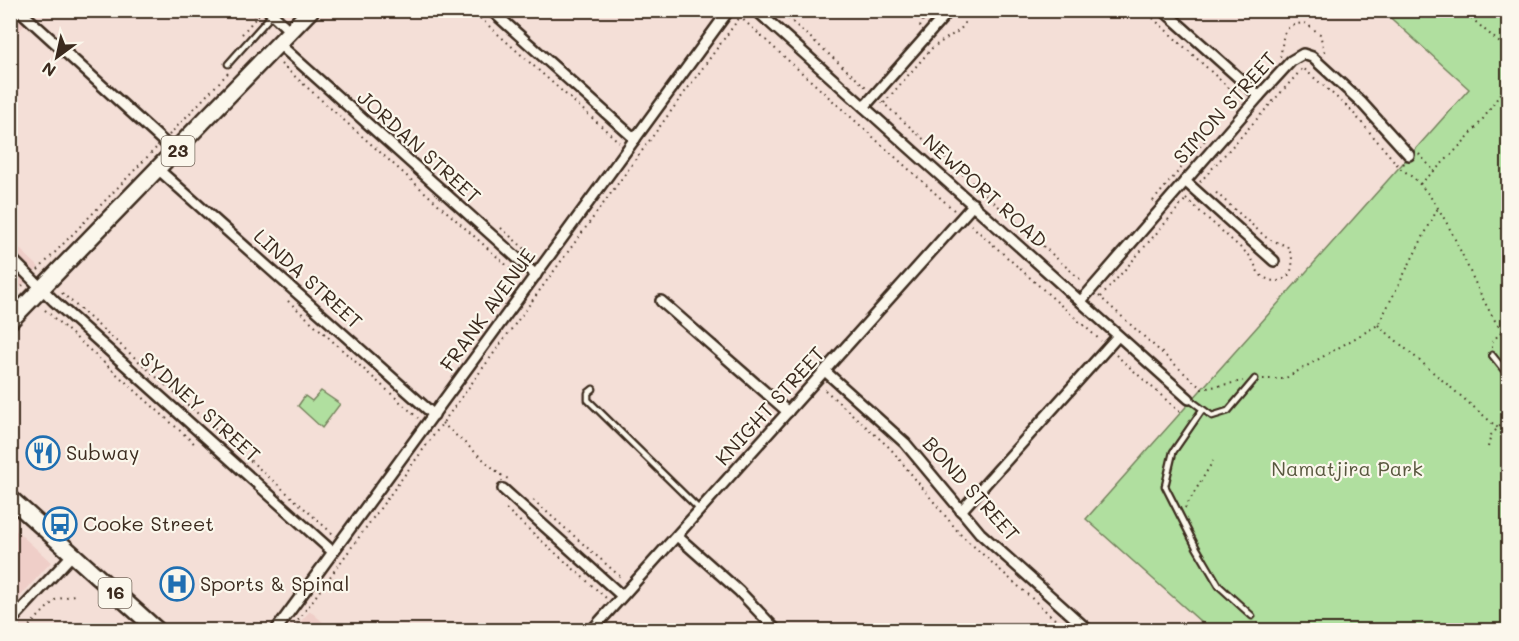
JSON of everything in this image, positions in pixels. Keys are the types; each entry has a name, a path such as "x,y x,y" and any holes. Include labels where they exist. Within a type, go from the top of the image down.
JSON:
{"main road":[{"name":"23","path":"10,321 176,153 311,10"},
{"name":"16","path":"10,498 157,630"}],"street":[{"path":"19,10 176,153"},
{"path":"491,10 635,139"},
{"name":"FRANK AVENUE","path":"276,630 729,10"},
{"name":"NEWPORT ROAD","path":"756,10 1189,399"},
{"path":"1163,10 1259,96"},
{"path":"272,12 291,32"},
{"path":"864,107 946,14"},
{"name":"JORDAN STREET","path":"279,44 536,275"},
{"name":"SIMON STREET","path":"1082,301 1259,96 1291,61 1303,54 1312,57 1360,102 1408,155"},
{"name":"LINDA STREET","path":"159,170 434,415"},
{"path":"1185,181 1274,261"},
{"name":"KNIGHT STREET","path":"592,630 826,372 974,204"},
{"name":"SYDNEY STREET","path":"10,258 333,552"},
{"path":"661,301 788,412"},
{"path":"961,511 1118,336"},
{"name":"BOND STREET","path":"826,372 905,443 980,533 1088,630"},
{"path":"503,489 622,596"},
{"path":"677,536 739,591 776,630"},
{"path":"10,622 72,555"}],"lane":[{"path":"228,64 272,12"},
{"path":"1492,355 1509,375"},
{"path":"1189,399 1212,416 1228,411 1255,379"},
{"path":"593,389 588,393 588,400 700,510"},
{"path":"1202,410 1173,452 1167,469 1165,486 1219,586 1252,616"}],"path":[{"path":"250,10 257,17"},
{"path":"471,10 619,141"},
{"path":"780,10 1083,282"},
{"path":"884,103 933,48 960,30 965,23 963,10"},
{"path":"1144,10 1242,100"},
{"path":"1462,10 1509,50"},
{"path":"291,630 740,16"},
{"path":"281,64 521,278"},
{"path":"1438,208 1378,325 1284,379 1255,379 1202,389 1101,297 1303,68 1350,109 1401,169 1420,184 1438,208 1494,321 1509,339"},
{"path":"10,299 229,72"},
{"path":"1420,184 1459,148 1499,99 1509,78"},
{"path":"1401,169 1408,155 1418,153 1434,171"},
{"path":"62,293 333,534"},
{"path":"287,299 418,418"},
{"path":"45,310 195,444"},
{"path":"1378,325 1498,428"},
{"path":"1492,355 1492,342 1502,331"},
{"path":"825,390 890,448 960,534 1067,630"},
{"path":"434,415 501,475 513,482"},
{"path":"1488,447 1491,435 1509,418"},
{"path":"1180,516 1213,461"},
{"path":"501,475 503,489"},
{"path":"530,497 623,579"},
{"path":"506,509 606,598"},
{"path":"25,630 55,600 74,595"}],"shaded area":[{"path":"11,11 37,11 11,40"},
{"path":"10,240 39,267 11,298 10,298"},
{"path":"11,526 51,562 11,607"},
{"path":"310,611 332,630 293,630"}],"green space":[{"name":"Namatjira Park","path":"1383,11 1508,11 1508,630 1210,630 1086,519 1469,89"},
{"path":"321,391 340,404 322,428 298,406 305,396 312,401"}],"place":[{"name":"Subway","path":"43,453"},
{"name":"Cooke Street","path":"60,524"},
{"name":"Sports & Spinal","path":"177,584"}]}
